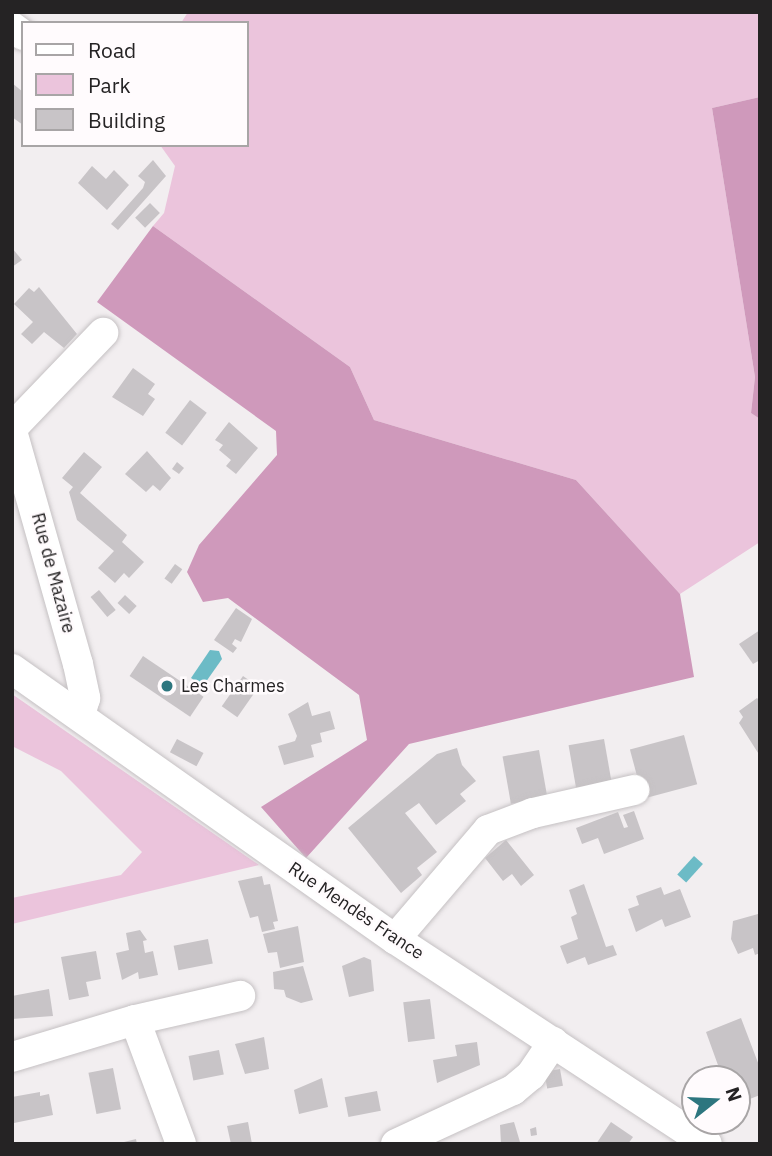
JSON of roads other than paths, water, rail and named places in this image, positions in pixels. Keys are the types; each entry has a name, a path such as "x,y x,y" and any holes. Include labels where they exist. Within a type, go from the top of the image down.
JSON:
{"street":[{"name":"Rue de Mazaire","path":"80,715 85,698 78,664 12,429 103,333"},
{"name":"Rue Mendès France","path":"12,668 395,939 707,1144"},
{"path":"395,939 488,830 533,813 634,790"},
{"path":"12,1057 135,1020 240,996"},
{"path":"135,1020 181,1144"},
{"path":"396,1144 449,1134 531,1075 553,1042"}],"water":[{"path":"210,650 219,651 222,659 203,686 191,678"},
{"path":"694,856 703,864 686,883 677,875"}],"place":[{"name":"Les Charmes","path":"167,686"}]}
